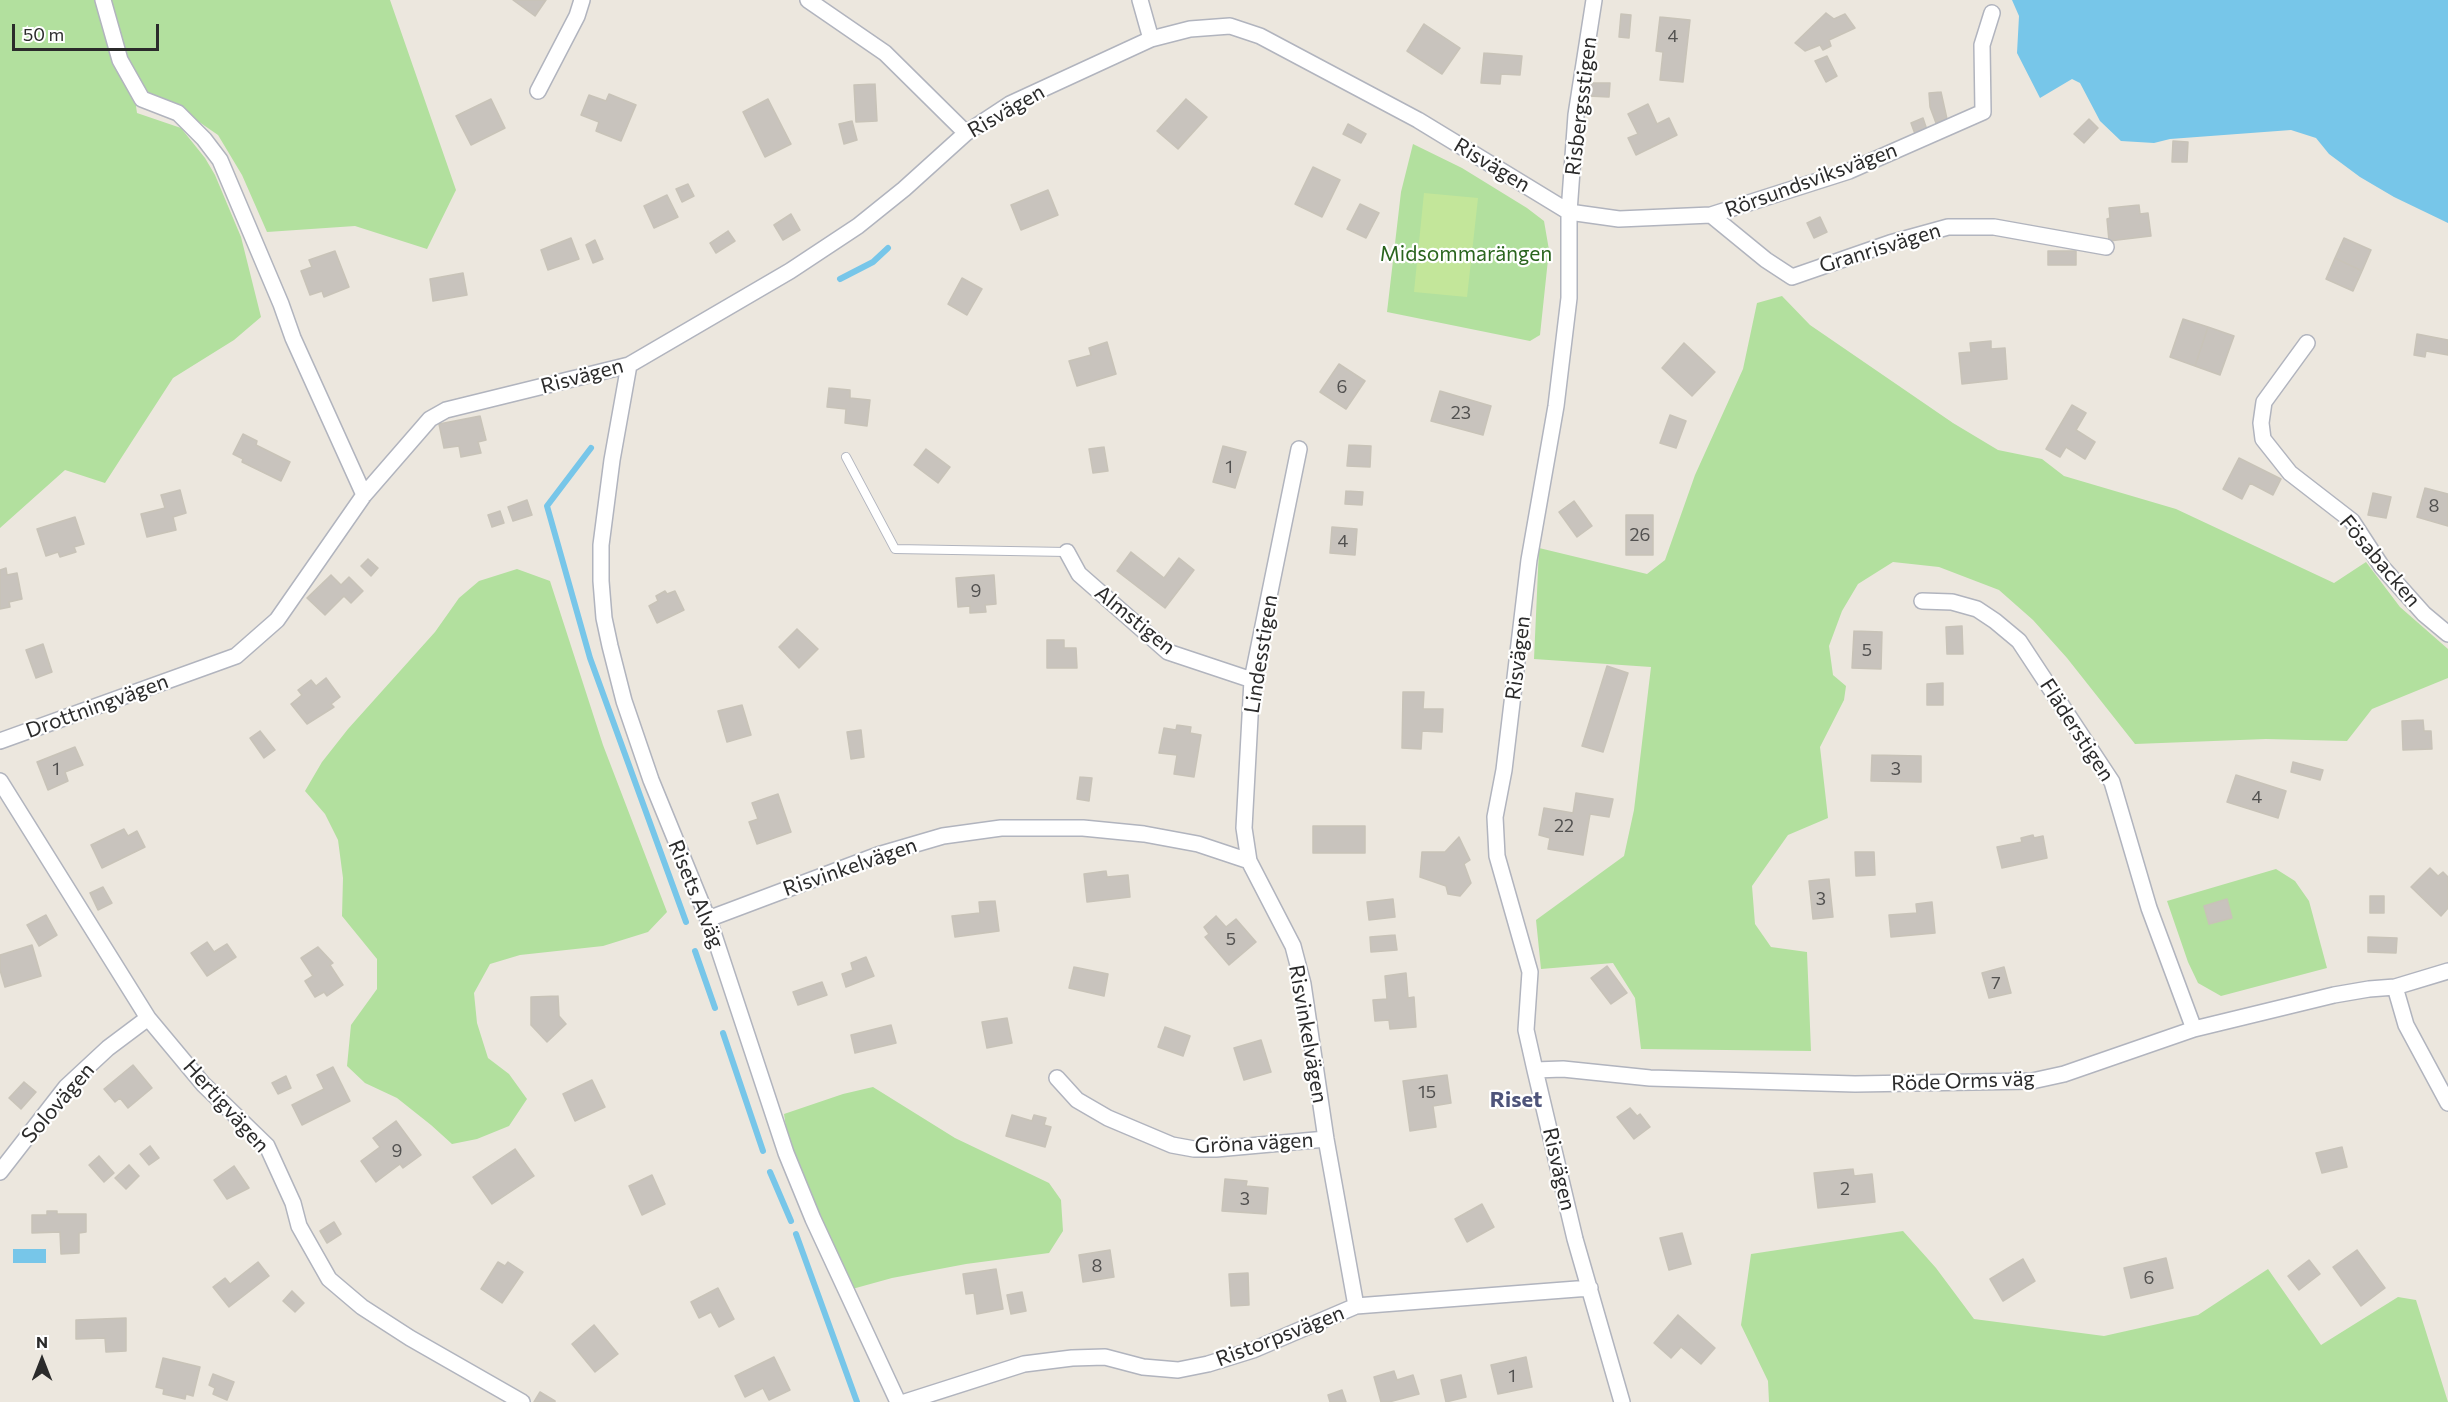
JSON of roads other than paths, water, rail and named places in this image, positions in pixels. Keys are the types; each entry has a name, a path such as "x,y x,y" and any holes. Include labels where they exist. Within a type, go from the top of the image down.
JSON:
{"street":[{"path":"103,0 120,60 142,99 177,114 204,139 220,160 293,338 364,495"},
{"path":"538,91 577,15 582,0"},
{"path":"808,0 885,53 966,133"},
{"path":"1140,0 1151,39"},
{"name":"Risbergsstigen","path":"1569,212 1576,115 1594,0"},
{"name":"Rörsundsviksvägen","path":"1569,212 1619,219 1711,215 1849,171 1983,112 1982,45 1992,13"},
{"name":"Risvägen","path":"194,670 236,656 277,620 364,495 430,419 446,410 629,365 790,271 858,226 904,189 966,133 1010,104 1151,39 1190,29 1230,26 1260,36 1418,120 1569,212 1569,298 1556,406 1529,560 1504,770 1495,817 1497,856 1530,972 1526,1030 1575,1239 1622,1402"},
{"name":"Granrisvägen","path":"1711,215 1766,260 1792,277 1890,243 1948,227 1994,227 2106,247"},
{"name":"Fösabacken","path":"2307,343 2264,402 2261,423 2263,439 2290,473 2352,521 2382,567 2424,614 2448,634"},
{"name":"Risets Alväg","path":"629,365 612,460 601,545 604,618 624,701 651,780 708,919 786,1153 898,1402"},
{"name":"Lindesstigen","path":"1250,861 1244,828 1252,680 1299,449"},
{"name":"Almstigen","path":"1067,552 1079,574 1168,652 1252,680"},
{"name":"Fläderstigen","path":"1922,601 1952,602 1977,609 2019,641 2112,782 2149,908 2194,1029"},
{"name":"Drottningvägen","path":"0,741 194,670"},
{"name":"Hertigvägen","path":"0,781 148,1018 203,1084 267,1146 293,1203 299,1226 329,1279 362,1307 401,1332 522,1402"},
{"name":"Risvinkelvägen","path":"708,919 878,855 943,836 1001,828 1083,828 1144,834 1198,844 1250,861 1293,946 1303,984 1326,1139 1356,1306"},
{"name":"Röde Orms väg","path":"1535,1070 1563,1069 1650,1078 1855,1084 2032,1081 2064,1074 2194,1029 2334,995 2395,987 2448,972"},
{"path":"2395,987 2406,1025 2448,1103"},
{"name":"Solovägen","path":"0,1172 66,1087 108,1048 148,1018"},
{"name":"Gröna vägen","path":"1057,1078 1077,1100 1108,1118 1172,1145 1194,1149 1216,1149 1326,1139"},
{"name":"Ristorpsvägen","path":"905,1402 1024,1364 1062,1359 1105,1357 1143,1367 1178,1370 1208,1364 1253,1350 1356,1306 1590,1288"}],"lane":[{"path":"846,457 895,549 1067,552"}],"water":[{"path":"2012,0 2448,0 2448,223 2394,197 2360,177 2329,154 2316,138 2291,130 2170,139 2154,143 2121,141 2100,121 2080,83 2072,79 2040,98 2017,53 2019,16"},
{"path":"13,1249 46,1249 46,1263 13,1263"}],"waterway":[{"path":"840,279 873,262 888,248"},
{"path":"591,448 547,506 590,658 686,922"},
{"path":"695,951 715,1008"},
{"path":"723,1033 763,1151"},
{"path":"770,1172 791,1221"},
{"path":"796,1234 857,1402"}],"district":[{"name":"Riset","path":"1516,1100"}],"park label":[{"name":"Midsommarängen","path":"1466,254"}]}
